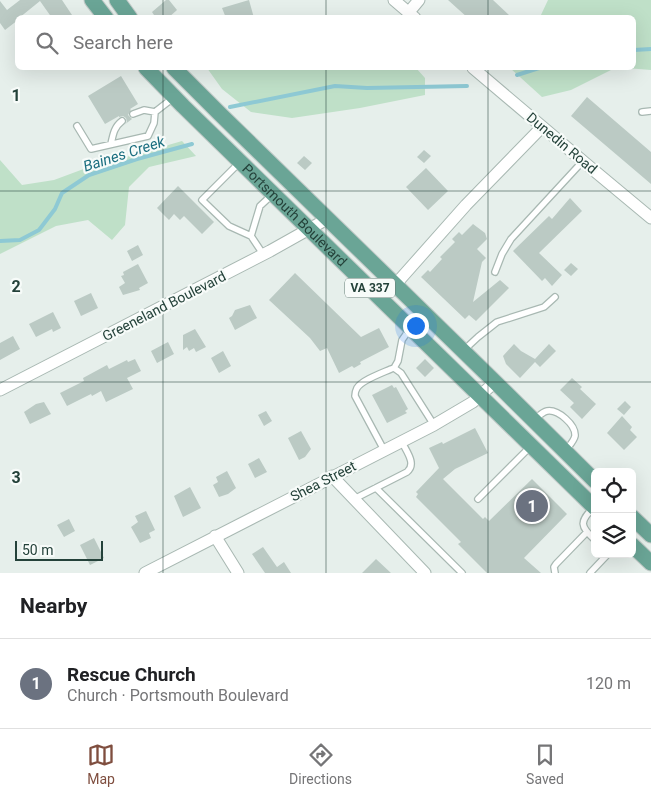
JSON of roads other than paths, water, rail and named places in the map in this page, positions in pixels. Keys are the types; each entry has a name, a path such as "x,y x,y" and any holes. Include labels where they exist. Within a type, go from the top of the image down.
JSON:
{"main road":[{"path":"92,0 103,15"},
{"path":"121,1 128,15"},
{"name":"Portsmouth Boulevard","path":"148,70 591,505"},
{"name":"Portsmouth Boulevard","path":"176,70 591,476"},
{"path":"636,521 651,536"},
{"path":"636,549 651,563"}],"street":[{"path":"394,0 412,15 419,0"},
{"path":"107,15 121,1"},
{"name":"Dunedin Road","path":"475,70 651,218"},
{"path":"395,285 466,205 542,126"},
{"name":"Greeneland Boulevard","path":"0,390 327,219"},
{"name":"Shea Street","path":"145,573 434,425 474,402 495,382"},
{"path":"332,476 425,573"},
{"path":"215,536 238,573"}],"lane":[{"path":"77,126 90,149 148,136 154,123 155,112 174,97"},
{"path":"133,114 144,110 155,112"},
{"path":"642,112 651,111"},
{"path":"111,144 113,132 122,121"},
{"path":"240,161 202,200 229,226 252,236 263,254"},
{"path":"495,272 502,254 511,240 583,161"},
{"path":"252,236 260,206 274,194"},
{"path":"462,351 496,322 544,306 555,297"},
{"path":"384,450 355,392 361,383 394,368 398,361 402,340 411,328"},
{"path":"394,368 401,372 406,379 434,425"},
{"path":"534,421 548,411 555,412 566,419 575,433 575,437 565,451"},
{"path":"354,499 411,469 411,460 402,442"},
{"path":"478,499 531,446"},
{"path":"376,488 462,573"},
{"path":"591,511 583,521 583,526 591,536"},
{"path":"555,573 554,567 556,564 587,532"},
{"path":"590,573 604,558"}],"waterway":[{"name":"Baines Creek","path":"636,50 651,49"},
{"name":"Baines Creek","path":"517,75 533,70"},
{"name":"Baines Creek","path":"230,107 335,86 367,88 467,86"},
{"name":"Baines Creek","path":"0,241 20,240 39,230 55,209 62,193 89,175 192,144"}],"place":[{"name":"Rescue Church","path":"532,506"}]}
